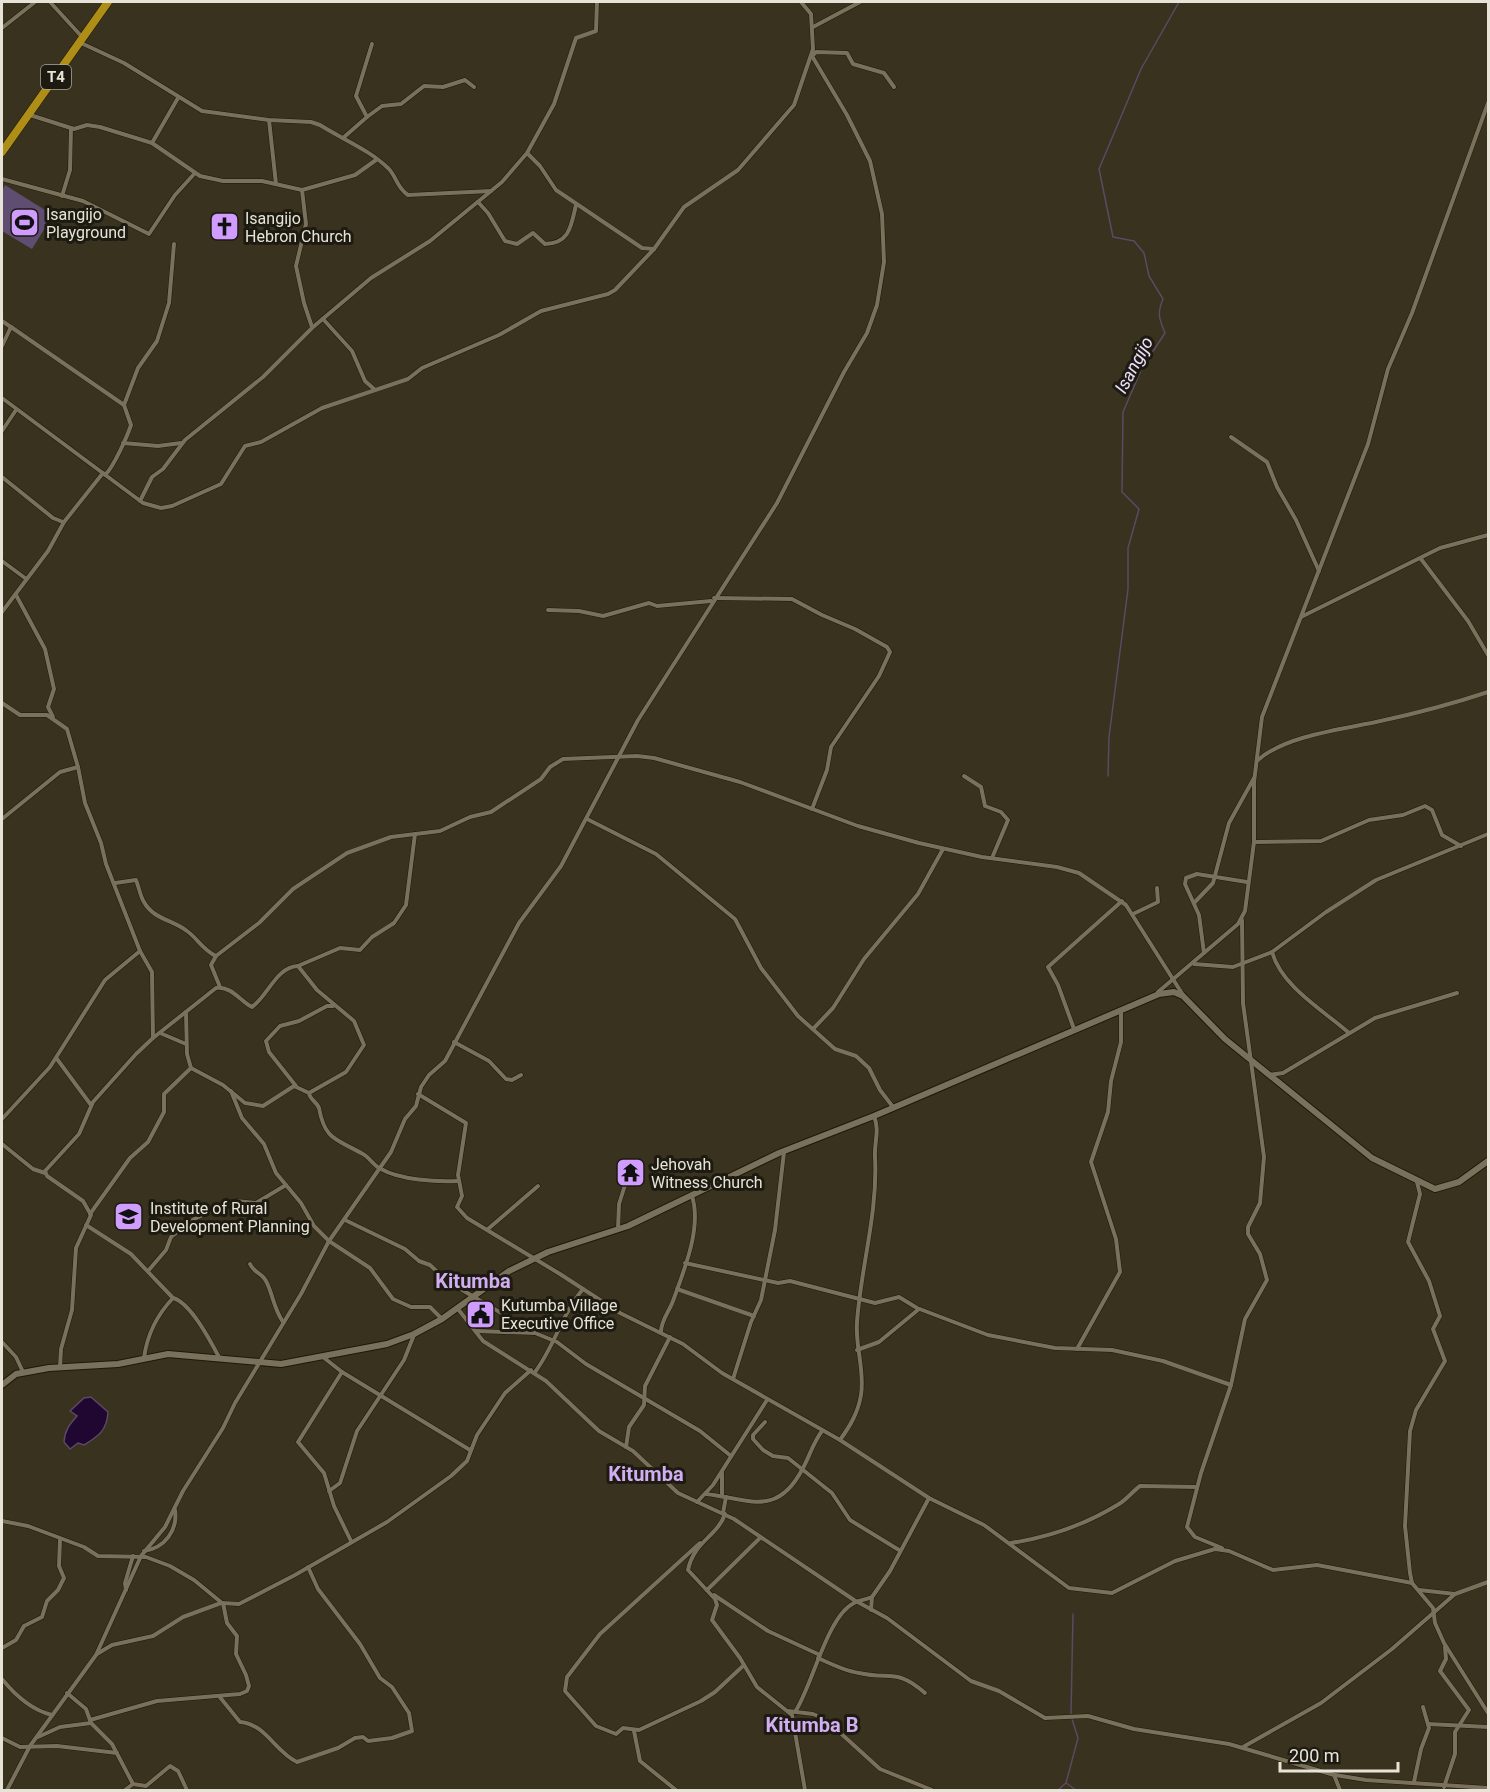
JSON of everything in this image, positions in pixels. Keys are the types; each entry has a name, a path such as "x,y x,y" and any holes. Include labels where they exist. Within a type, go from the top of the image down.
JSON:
{"highway":[{"name":"T4","path":"2,152 108,2"}],"street":[{"path":"2,28 35,2"},
{"path":"50,2 82,40 124,63 178,98 206,112 269,120 311,122 343,138 390,170 398,188 413,196 427,193 469,194 491,191"},
{"path":"140,501 152,477 163,469 182,443 263,377 312,328 371,278 428,242 491,191 526,153 554,104 576,38 596,31 597,2"},
{"path":"2,398 140,501 161,508 172,506 221,484 245,446 261,442 322,408 408,379 422,368 499,335 541,311 608,294 654,249 684,207 738,170 771,135 794,105 812,56 811,14 801,2"},
{"path":"813,27 860,2"},
{"path":"367,117 356,96 372,44"},
{"path":"812,56 816,52 847,53 853,64 884,73 894,87"},
{"path":"7,1791 30,1746 96,1655 143,1553 161,1534 183,1491 224,1428 329,1241 391,1152 405,1119 416,1106 418,1094 429,1075 442,1064 519,923 556,874 587,819 617,757 713,600 777,503 844,372 867,333 877,305 884,262 882,214 870,161 847,115 812,56"},
{"path":"343,138 382,106 401,104 424,86 443,87 465,80 474,87"},
{"path":"169,92 174,104"},
{"path":"152,143 178,98"},
{"path":"1412,1583 1317,1565 1273,1570 1195,1537 1187,1530 1197,1487 1231,1384 1248,1311 1267,1280 1260,1254 1248,1234 1248,1227 1260,1203 1264,1168 1262,1129 1255,1104 1243,1003 1245,963 1242,920 1254,842 1255,777 1262,717 1368,444 1388,369 1412,313 1488,103"},
{"path":"29,115 71,128 93,125 152,143 195,173 223,181 276,184 302,190 356,176 376,160"},
{"path":"269,120 276,184"},
{"path":"62,196 70,170 71,128"},
{"path":"526,153 540,166 556,190 642,248 654,249"},
{"path":"2,179 91,205 149,234 175,195 195,173"},
{"path":"302,190 306,224 296,266 312,328"},
{"path":"478,201 489,213 505,241 517,244 533,233 545,244 563,240 568,235 576,205"},
{"path":"124,405 138,368 157,341 169,303 174,244"},
{"path":"322,319 352,351 364,381 375,389"},
{"path":"2,321 113,396 124,405 132,422 114,466 104,474 64,522 48,551 25,578 2,612"},
{"path":"2,346 11,327"},
{"path":"2,431 16,410"},
{"path":"1231,437 1267,462 1319,572"},
{"path":"122,443 158,446 182,443"},
{"path":"2,477 53,518 64,522"},
{"path":"1300,618 1454,542 1488,535"},
{"path":"1421,559 1468,621 1488,655"},
{"path":"2,561 25,578"},
{"path":"15,594 45,649 54,686 48,707 53,718"},
{"path":"548,610 579,611 603,616 649,603 657,606 713,600 792,599 855,629 886,647 890,652 879,676 831,747 827,770 812,809"},
{"path":"1257,761 1269,752 1312,735 1344,726 1377,722 1488,692"},
{"path":"2,703 20,715 40,714 53,718 67,729 78,766 85,803 120,902 140,951 152,972 153,1038"},
{"path":"415,834 408,900 394,923 372,937 360,950 340,948 289,968 252,1007 238,995 219,987 212,965 216,956 259,923 298,885 347,853 391,837 415,834 440,831 496,810 541,779 550,767 563,759 654,758 740,782 858,826 943,848 1073,871 1122,901 1133,914 1160,962 1183,996 1225,1039 1360,1150 1431,1189 1446,1188 1487,1163"},
{"path":"2,819 60,772 78,766"},
{"path":"964,776 981,787 985,806 1001,812 1008,820 992,858"},
{"path":"1195,902 1216,878 1218,860 1229,823 1255,777"},
{"path":"1254,842 1321,842 1369,820 1403,815 1425,806 1432,810 1442,835 1461,846"},
{"path":"587,819 656,854 731,915 742,929 765,973 798,1016 836,1049 855,1056 869,1068 880,1090 893,1107"},
{"path":"1194,964 1233,967 1272,952 1326,912 1377,880 1488,834"},
{"path":"813,1029 833,1008 864,959 918,894 943,848"},
{"path":"1204,954 1195,902 1185,884 1186,878 1194,874 1216,878 1226,877 1247,882"},
{"path":"115,883 136,880 142,900 150,910 163,920 189,932 204,949 216,956"},
{"path":"1133,914 1158,902 1157,888"},
{"path":"1074,1029 1060,988 1048,967 1122,901"},
{"path":"2,1385 23,1373 60,1367 94,1366 168,1354 281,1364 387,1344 414,1334 458,1309 509,1271 554,1250 618,1230 784,1151 874,1116 1155,994 1194,964 1242,920"},
{"path":"1231,928 1243,935"},
{"path":"2,1119 4,1114 57,1058 105,980 140,951"},
{"path":"1272,952 1278,966 1293,984 1349,1032"},
{"path":"298,966 334,1006 354,1021 363,1048 346,1072 309,1093"},
{"path":"45,1173 46,1168 79,1134 91,1107 153,1038 219,987"},
{"path":"1155,994 1174,992 1183,996"},
{"path":"1269,1075 1283,1073 1349,1032 1388,1012 1457,993"},
{"path":"334,1006 327,1006 298,1021 280,1026 266,1041 269,1052 297,1087 309,1093 318,1106 320,1119 330,1138 365,1155 379,1169 424,1180 458,1181"},
{"path":"1077,1349 1120,1272 1116,1239 1091,1162 1108,1112 1111,1081 1121,1042 1122,1010"},
{"path":"186,1011 186,1044 191,1068 231,1091 245,1103 263,1106 288,1089 297,1087"},
{"path":"159,1033 186,1044"},
{"path":"454,1042 489,1061 506,1079 512,1080 521,1076"},
{"path":"57,1058 64,1072 88,1098 91,1107"},
{"path":"60,1367 61,1349 72,1310 76,1248 90,1214 130,1158 147,1144 164,1112 164,1094 191,1068"},
{"path":"231,1091 242,1118 264,1144 276,1173 305,1208 307,1218 329,1241 370,1268 385,1291 396,1301 411,1307 430,1307 442,1319"},
{"path":"418,1094 465,1122 458,1181 462,1196 458,1211 473,1223 488,1229 624,1316 670,1337 767,1401 840,1440 929,1498 973,1518 1069,1588 1088,1588 1108,1593 1133,1584 1175,1561 1222,1549"},
{"path":"840,1440 859,1408 863,1379 857,1350 865,1248 876,1195 875,1152 878,1127 874,1116"},
{"path":"2,1144 33,1169 45,1173 79,1198 90,1214"},
{"path":"733,1379 761,1300 775,1230 784,1151"},
{"path":"618,1230 619,1204 626,1182"},
{"path":"1417,1182 1420,1194 1408,1242 1434,1294 1440,1316 1433,1326 1433,1331 1445,1361 1416,1410 1410,1431 1405,1526 1412,1583 1434,1611 1434,1621 1444,1643 1488,1713"},
{"path":"148,1271 166,1250 171,1237 194,1219 236,1201 256,1203 286,1185"},
{"path":"488,1229 538,1186"},
{"path":"661,1332 662,1322 677,1289 685,1263 695,1219 692,1196"},
{"path":"345,1220 405,1249 419,1261 430,1265 447,1281 535,1334 552,1340 586,1364 700,1431 730,1456"},
{"path":"86,1225 112,1239 148,1271 173,1298 180,1300 220,1359"},
{"path":"685,1263 765,1278 780,1283 790,1281 832,1294 847,1294 860,1300 880,1303 899,1297 919,1309 987,1335 1077,1349 1103,1349 1163,1361 1231,1384"},
{"path":"250,1264 253,1272 266,1281 273,1304 283,1322"},
{"path":"96,1655 112,1645 153,1636 183,1617 222,1603 234,1605 246,1602 387,1522 440,1485 465,1464 483,1424 505,1393 533,1371 546,1357 552,1340 581,1288"},
{"path":"677,1289 754,1316"},
{"path":"144,1358 148,1336 158,1314 173,1298"},
{"path":"458,1309 483,1341 533,1371 566,1397 603,1435 626,1447 673,1489 724,1513 856,1602 885,1616 970,1681 999,1691 1045,1718 1088,1716 1134,1729 1243,1747 1334,1775 1359,1780 1488,1788"},
{"path":"857,1350 879,1342 919,1309"},
{"path":"477,1331 535,1334"},
{"path":"329,1491 340,1483 357,1431 404,1360 414,1334"},
{"path":"626,1447 629,1427 642,1409 643,1390 654,1363 667,1346 670,1337"},
{"path":"2,1342 16,1357 23,1373"},
{"path":"322,1356 342,1372 470,1450"},
{"path":"342,1372 298,1440 301,1448 324,1473 329,1491 351,1541"},
{"path":"697,1502 706,1494 767,1401"},
{"path":"765,1422 753,1435 754,1442 766,1452 784,1457 803,1468 832,1492 850,1520 899,1550"},
{"path":"706,1494 724,1496 746,1503 777,1499 787,1492 803,1468 812,1444 822,1431"},
{"path":"723,1468 720,1489 724,1496 724,1513 718,1528 657,1585 611,1623 565,1681 566,1691 596,1726 616,1734 623,1728 634,1731 707,1698 744,1665"},
{"path":"1010,1543 1041,1538 1076,1526 1119,1504 1140,1486 1197,1487"},
{"path":"872,1611 872,1597 929,1498"},
{"path":"2,1521 28,1526 60,1540 84,1547 98,1556 133,1556 156,1549 171,1535 176,1523 175,1509"},
{"path":"707,1590 760,1538"},
{"path":"2,1648 16,1640 24,1626 42,1617 47,1601 62,1583 63,1576 59,1566 60,1540"},
{"path":"700,1543 688,1570 713,1595 768,1631 819,1657 858,1673 899,1676 913,1683 925,1693"},
{"path":"38,1737 60,1727 91,1721 157,1701 244,1693 249,1686 236,1654 237,1636 227,1623 222,1603 191,1578 143,1553"},
{"path":"126,1591 125,1583 133,1556"},
{"path":"219,1696 240,1722 258,1728 297,1762 338,1748 355,1738 363,1737 368,1740 392,1738 412,1731 409,1713 392,1687 380,1678 360,1644 318,1589 308,1568"},
{"path":"1243,1747 1321,1703 1392,1649 1455,1594 1488,1582"},
{"path":"1418,1590 1455,1594"},
{"path":"713,1595 717,1605 712,1620 757,1687 788,1711 793,1718 805,1791"},
{"path":"793,1718 819,1657 843,1614 856,1602 872,1597"},
{"path":"1444,1643 1446,1659 1440,1671 1468,1708 1455,1732 1455,1754 1444,1787"},
{"path":"2,1679 20,1699 37,1710 52,1715"},
{"path":"67,1693 83,1706 91,1721 108,1738 133,1784"},
{"path":"1414,1782 1421,1749 1428,1731 1423,1707"},
{"path":"788,1711 813,1714 825,1719 880,1769 932,1791"},
{"path":"1428,1723 1488,1727"},
{"path":"634,1731 638,1739 640,1761 676,1791"},
{"path":"2,1738 13,1745 118,1754"},
{"path":"125,1791 133,1784 146,1786 170,1766 178,1771 187,1791"},
{"path":"1334,1775 1340,1791"}],"shaded area":[{"name":"Isangijo Playground","path":"5,185 53,215 32,249 2,231 2,191"},
{"path":"91,1397 108,1412 106,1423 94,1439 84,1445 78,1443 70,1449 64,1442 68,1428 77,1416 70,1411 84,1398"}],"waterway":[{"name":"Isangijo","path":"1108,776 1109,737 1128,589 1128,548 1139,509 1122,492 1123,412 1142,368 1165,333 1159,316 1163,299 1149,276 1144,253 1134,241 1113,237 1099,169 1141,69 1179,2"},
{"path":"1071,1714 1073,1614"},
{"path":"1066,1783 1078,1738 1072,1719"},
{"path":"1058,1790 1066,1783 1076,1790"}],"place":[{"name":"Isangijo Playground","path":"25,223"},
{"name":"Isangijo Hebron Church","path":"224,227"},
{"name":"Jehovah Witness Church","path":"630,1173"},
{"name":"Institute of Rural Development Planning","path":"129,1217"},
{"name":"Kutumba Village Executive Office","path":"480,1314"}],"district":[{"name":"Kitumba","path":"473,1281"},
{"name":"Kitumba","path":"646,1474"},
{"name":"Kitumba B","path":"812,1725"}]}
